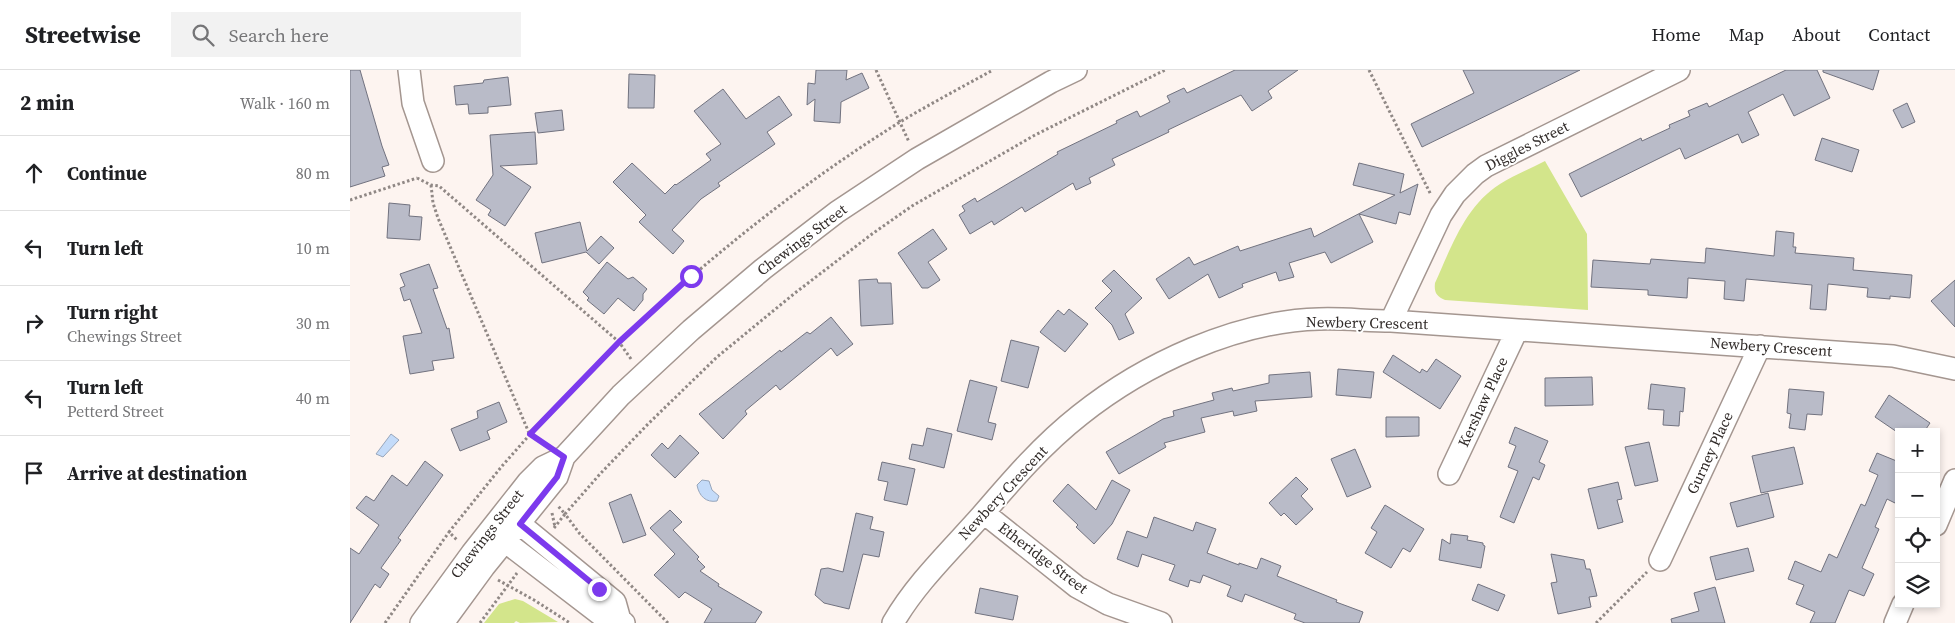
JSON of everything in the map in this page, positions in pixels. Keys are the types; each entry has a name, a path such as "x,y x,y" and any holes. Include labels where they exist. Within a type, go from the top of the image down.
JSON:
{"street":[{"path":"409,70 412,104 433,161"},
{"name":"Chewings Street","path":"434,621 477,574 498,535 513,518 543,467 564,457 635,382 690,330 763,269 837,212 916,159 1076,70"},
{"name":"Diggles Street","path":"1391,321 1441,215 1455,194 1475,174 1486,166 1679,70"},
{"name":"Newbery Crescent","path":"893,623 907,599 1032,459 1078,416 1102,398 1154,366 1208,342 1263,326 1318,319 1391,321 1893,356 1955,369"},
{"name":"Kershaw Place","path":"1449,474 1517,330"},
{"name":"Gurney Place","path":"1660,560 1760,346"},
{"path":"1939,518 1955,480"},
{"name":"Etheridge Street","path":"984,513 1077,587 1108,604 1161,623"},
{"path":"513,518 614,602 622,621"},
{"path":"498,535 601,615 622,621"},
{"path":"1895,623 1901,608"}],"path":[{"path":"876,70 916,159"},
{"path":"385,623 449,532 530,434 619,342 691,276 760,220 834,166 900,122 993,70"},
{"path":"668,623 580,534 565,514 600,474 717,357 795,293 872,234 912,206 1026,140 1165,70"},
{"path":"1369,70 1441,215"},
{"path":"350,200 416,178 433,161"},
{"path":"433,161 431,185 433,203 438,218 530,434 564,457"},
{"path":"416,178 431,185 439,186 619,342 632,360"},
{"path":"449,532 464,546"},
{"path":"1596,623 1660,560"},
{"path":"480,623 517,573"},
{"path":"477,574 509,585 570,623"}],"green space":[{"path":"1545,161 1587,234 1588,310 1445,300 1440,297 1435,291 1435,283 1453,242 1477,204 1500,184"},
{"path":"515,599 523,601 558,622 520,623 516,621 514,623 484,623 499,604"}],"water":[{"path":"391,434 399,440 383,457 376,454"},
{"path":"702,480 709,481 712,490 719,496 717,501 706,500 701,495 697,485"}],"building":[{"path":"350,70 360,70 389,165 382,167 385,176 350,187"},
{"path":"816,70 847,70 846,80 862,73 869,88 841,102 840,123 814,121 815,99 807,105 808,83 815,84"},
{"path":"1235,70 1298,70 1268,91 1272,98 1252,111 1241,95 1112,159 1115,165 1089,178 1091,183 1076,190 1073,183 1025,212 1022,207 994,225 992,221 970,234 959,215 965,211 962,206 975,198 977,202 1058,154 1057,152 1117,123 1116,121 1137,111 1140,117 1170,102 1167,96 1184,88 1187,93"},
{"path":"1463,70 1580,70 1422,147 1411,124 1474,93"},
{"path":"1786,70 1817,70 1830,98 1794,116 1783,94 1748,112 1759,135 1742,143 1738,134 1685,159 1680,148 1581,197 1569,174 1641,138 1642,141 1670,128 1669,125 1690,116 1688,111 1707,103 1709,107"},
{"path":"1823,70 1879,70 1873,90 1823,72"},
{"path":"629,74 655,75 654,108 628,108"},
{"path":"508,77 511,105 488,107 488,113 469,114 468,104 456,105 454,86 483,83 484,80"},
{"path":"723,89 746,119 779,96 792,115 767,132 775,144 718,183 720,186 701,199 672,230 684,241 673,254 639,222 646,215 613,182 632,163 665,194 675,184 711,160 706,154 721,144 694,111"},
{"path":"1907,103 1915,122 1902,128 1893,110"},
{"path":"562,110 564,130 538,133 535,113"},
{"path":"535,132 537,164 500,166 531,187 505,226 488,215 491,210 476,200 493,175 490,135"},
{"path":"1822,138 1859,150 1852,172 1815,160"},
{"path":"1359,163 1404,174 1400,193 1418,184 1410,215 1399,212 1396,224 1359,214 1373,242 1331,263 1325,252 1289,263 1294,277 1279,281 1276,272 1242,284 1243,287 1219,298 1208,274 1169,299 1156,279 1189,257 1194,265 1238,246 1240,251 1311,228 1314,237 1395,195 1353,185"},
{"path":"389,203 410,205 409,216 422,217 420,240 387,238"},
{"path":"580,222 587,251 601,236 614,248 599,264 586,252 542,263 535,233"},
{"path":"933,229 947,249 928,262 940,280 928,288 922,288 898,253"},
{"path":"1776,231 1794,233 1793,247 1796,247 1795,253 1854,258 1853,270 1912,275 1910,298 1890,296 1890,299 1867,297 1868,288 1828,284 1826,310 1810,309 1812,285 1746,279 1744,301 1724,299 1725,281 1688,278 1687,298 1648,295 1648,290 1591,287 1593,260 1650,264 1651,259 1705,263 1706,248 1774,256"},
{"path":"607,262 628,279 633,277 647,289 643,294 643,300 634,311 618,298 604,314 587,300 589,298 583,292"},
{"path":"429,264 438,288 433,289 447,329 449,328 454,358 432,361 434,370 410,374 403,336 422,333 410,299 404,301 400,288 405,286 400,274"},
{"path":"1114,270 1142,298 1125,314 1134,333 1119,340 1112,325 1095,308 1112,291 1102,281"},
{"path":"877,279 878,283 891,283 893,324 861,326 859,280"},
{"path":"1955,280 1955,327 1931,301"},
{"path":"1069,309 1088,324 1065,352 1040,332 1058,310 1064,315"},
{"path":"831,317 853,344 837,356 831,348 780,390 776,385 745,411 747,414 723,439 699,414 780,350 781,352 807,332 810,334"},
{"path":"1011,340 1039,347 1028,388 1001,381"},
{"path":"1393,355 1420,373 1422,369 1427,372 1436,359 1461,376 1440,409 1383,372"},
{"path":"1338,369 1374,372 1371,398 1336,395"},
{"path":"1310,372 1312,397 1255,401 1257,411 1234,416 1233,411 1201,418 1205,432 1164,443 1166,447 1119,474 1106,452 1163,419 1174,416 1173,411 1214,400 1212,393 1232,388 1233,391 1269,383 1269,375"},
{"path":"1592,377 1593,405 1545,406 1545,378"},
{"path":"970,380 997,387 988,422 996,424 992,440 957,431"},
{"path":"1651,384 1685,388 1683,412 1680,411 1679,426 1663,425 1664,410 1648,409"},
{"path":"1789,389 1824,392 1822,415 1807,414 1805,430 1789,428 1791,414 1787,413"},
{"path":"1889,395 1930,423 1927,428 1895,428 1895,431 1875,417"},
{"path":"499,402 507,422 487,431 490,439 460,451 451,429 478,418 477,411"},
{"path":"1386,417 1419,417 1419,436 1386,437"},
{"path":"1515,427 1548,441 1539,462 1545,465 1539,480 1533,477 1514,523 1500,517 1518,471 1508,467 1516,446 1509,443"},
{"path":"927,428 952,434 944,468 909,459 912,444 923,446"},
{"path":"680,435 699,453 675,478 651,455 662,443 668,449"},
{"path":"1649,442 1658,481 1635,486 1625,447"},
{"path":"1794,447 1803,484 1761,493 1752,456"},
{"path":"1355,449 1371,487 1347,497 1331,459"},
{"path":"1877,453 1895,460 1895,503 1887,499 1875,527 1879,529 1862,568 1874,574 1864,596 1849,590 1835,623 1810,623 1815,612 1796,604 1804,585 1788,579 1795,561 1821,572 1829,554 1837,558 1861,504 1865,506 1878,475 1869,471"},
{"path":"425,461 443,475 398,538 401,540 381,568 389,574 380,588 375,584 350,623 350,548 359,554 379,525 356,508 366,496 374,501 392,475 407,486"},
{"path":"882,462 915,469 907,505 884,500 888,482 878,480"},
{"path":"1296,477 1308,489 1301,496 1313,509 1296,525 1284,513 1281,516 1269,503"},
{"path":"1112,480 1130,490 1112,524 1094,544 1076,527 1078,525 1053,501 1068,484 1096,510"},
{"path":"1618,482 1622,499 1617,500 1623,522 1598,529 1588,489"},
{"path":"1768,493 1774,517 1737,527 1730,503"},
{"path":"631,494 646,535 623,543 609,503"},
{"path":"1385,505 1424,529 1410,552 1403,548 1391,568 1365,553 1377,532 1371,528"},
{"path":"670,510 682,522 673,530 699,557 697,559 705,567 700,571 719,584 718,586 762,612 755,623 704,623 712,609 685,592 679,598 654,575 675,554 650,528"},
{"path":"856,513 873,517 870,529 884,532 879,557 863,554 849,609 824,603 815,595 821,569 828,568 843,572"},
{"path":"1154,517 1193,531 1196,522 1216,529 1207,553 1239,565 1239,563 1257,569 1261,558 1281,566 1277,576 1363,612 1359,623 1305,623 1294,619 1296,614 1245,594 1242,602 1227,596 1231,586 1203,575 1200,583 1190,580 1188,587 1169,580 1175,565 1142,554 1138,567 1117,559 1127,531 1147,538"},
{"path":"1451,534 1468,536 1467,540 1483,543 1485,546 1481,568 1439,560 1442,539 1450,544"},
{"path":"1748,548 1754,571 1716,580 1710,557"},
{"path":"1551,554 1584,560 1586,569 1590,569 1597,596 1589,597 1591,607 1558,614 1551,583 1557,582"},
{"path":"1478,584 1505,595 1498,611 1472,600"},
{"path":"1715,587 1725,623 1672,623 1671,619 1699,611 1694,593"},
{"path":"980,588 1018,596 1013,620 975,613"}],"route":[{"path":"599,589 520,524 557,477 564,457 530,434 619,342 691,276"}]}
